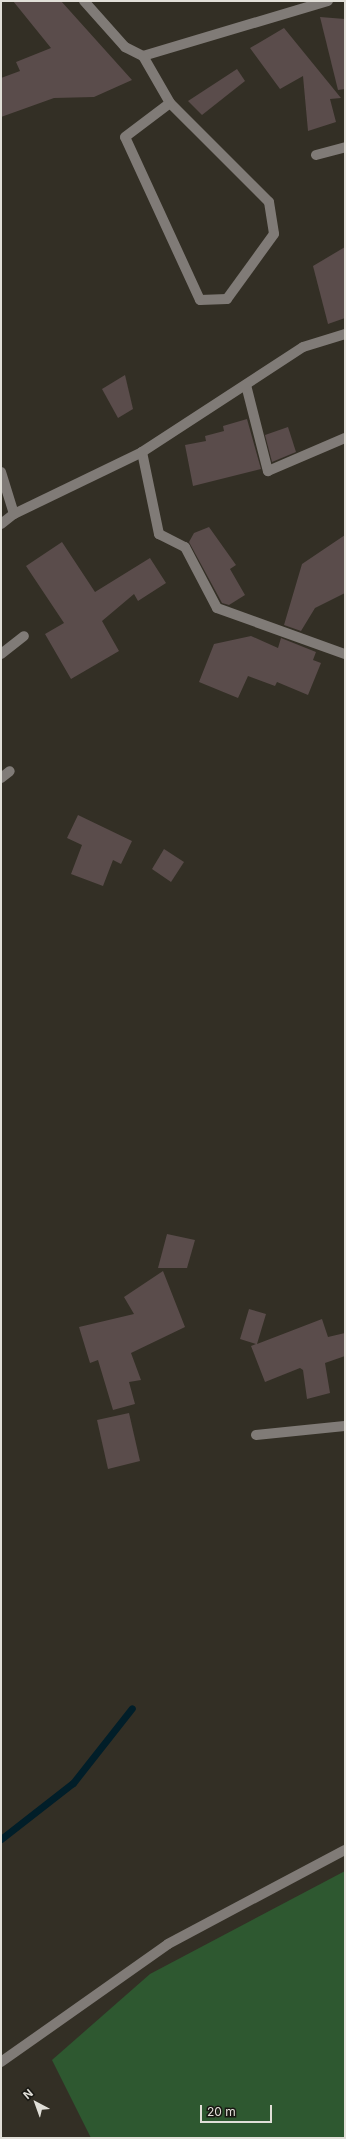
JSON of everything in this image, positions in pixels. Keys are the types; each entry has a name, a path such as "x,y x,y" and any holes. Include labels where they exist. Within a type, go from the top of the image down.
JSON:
{"street":[{"path":"84,1 125,47 143,56 170,103 268,202 274,234 227,299 200,300 125,137 170,103"},
{"path":"143,56 328,1"},
{"path":"316,155 345,147"},
{"path":"1,524 14,514 142,452 304,347 345,334"},
{"path":"246,385 268,471 345,438"},
{"path":"142,452 159,534 185,547 217,608 345,654"},
{"path":"1,472 14,514"},
{"path":"1,654 24,636"},
{"path":"1,778 10,771"},
{"path":"256,1435 345,1426"},
{"path":"1,2062 168,1944 345,1850"}],"green space":[{"path":"345,1871 345,2138 91,2138 52,2060 150,1974"}],"building":[{"path":"13,1 61,1 132,80 94,97 54,98 1,117 1,78 20,71 16,62 51,48"},
{"path":"320,17 345,19 345,89 338,90"},
{"path":"284,28 341,98 330,99 336,122 308,131 303,76 280,89 250,48"},
{"path":"237,69 245,81 202,115 188,101"},
{"path":"345,247 345,318 328,324 313,266"},
{"path":"125,375 133,409 118,418 102,389"},
{"path":"247,419 261,469 193,486 185,445 206,441 205,436 224,431 223,426"},
{"path":"288,427 296,452 272,462 265,435"},
{"path":"209,527 236,565 230,569 245,595 229,605 222,603 189,542 194,533"},
{"path":"345,535 345,593 315,608 301,631 284,625 302,564"},
{"path":"62,542 95,592 150,558 166,583 138,601 134,594 102,621 119,651 71,679 45,634 64,623 26,566"},
{"path":"251,636 278,648 281,638 316,652 313,660 321,663 308,695 277,682 275,686 248,676 238,698 199,682 214,644"},
{"path":"78,815 132,841 121,864 113,860 103,886 71,874 82,845 67,838"},
{"path":"164,849 184,862 171,882 152,869"},
{"path":"167,1234 195,1240 187,1268 158,1268"},
{"path":"163,1271 185,1327 131,1353 141,1380 129,1382 135,1404 113,1410 98,1360 90,1363 79,1327 134,1314 124,1297"},
{"path":"249,1309 266,1314 257,1344 322,1319 328,1337 345,1333 345,1356 325,1363 330,1393 307,1399 303,1370 300,1368 265,1382 251,1346 256,1344 240,1339"},
{"path":"129,1413 140,1461 108,1469 97,1420"}],"waterway":[{"path":"1,1839 73,1783 132,1708"}]}
